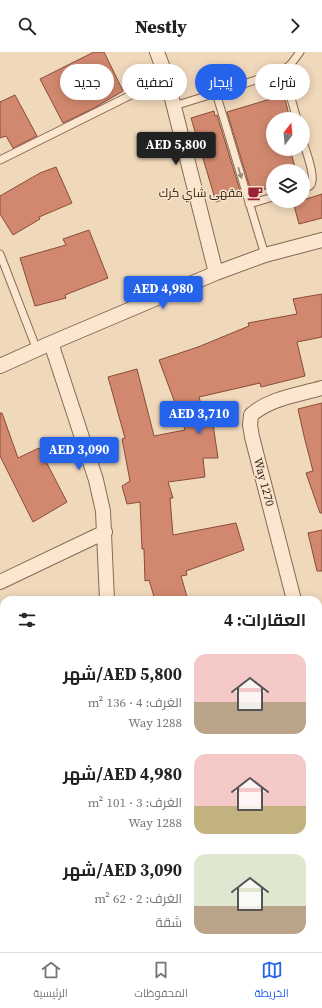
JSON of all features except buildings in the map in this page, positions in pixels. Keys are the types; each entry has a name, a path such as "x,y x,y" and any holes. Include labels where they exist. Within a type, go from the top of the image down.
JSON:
{"street":[{"path":"157,52 161,64"},
{"path":"172,100 216,273"},
{"path":"0,366 216,273 265,255 322,240"},
{"path":"51,343 96,480 103,511 105,532 106,596"},
{"name":"Way 1270","path":"293,596 252,437 250,425 251,415 259,408 272,402 322,388"},
{"path":"0,582 105,532"}],"lane":[{"path":"291,64 300,52"},
{"path":"0,160 122,99"},
{"path":"174,106 195,100"},
{"path":"218,100 265,255"},
{"path":"291,100 295,112"},
{"path":"310,168 312,176 310,186"},
{"path":"249,204 266,200"},
{"path":"0,254 37,350"}],"place":[{"name":"مقهى شاي كرك","path":"255,193"}]}
